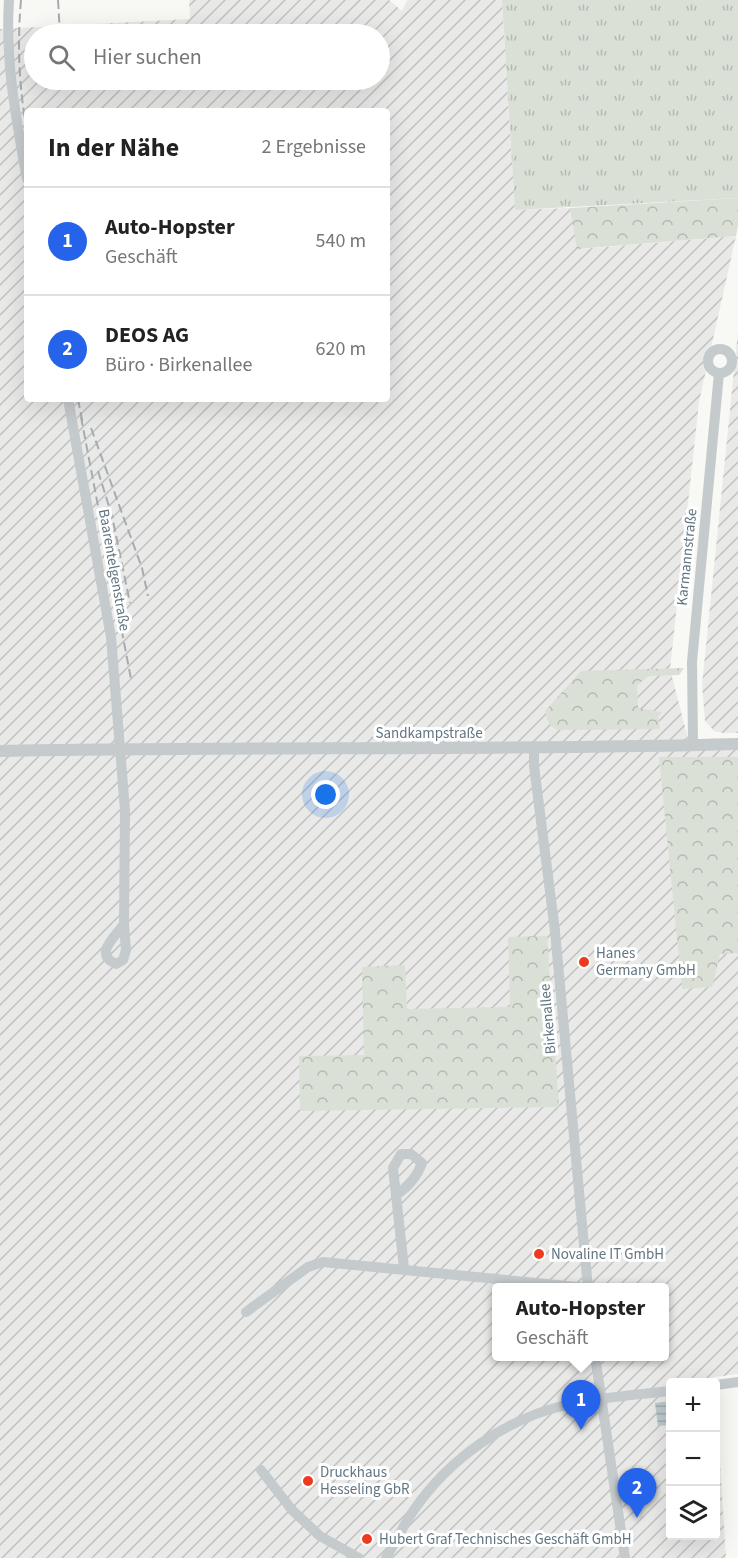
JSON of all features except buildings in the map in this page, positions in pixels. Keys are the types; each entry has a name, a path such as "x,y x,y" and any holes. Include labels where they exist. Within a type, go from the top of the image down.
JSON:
{"street":[{"path":"9,0 7,39 13,101 24,162"},
{"name":"Karmannstraße","path":"693,745 692,662 719,373"},
{"name":"Baarentelgenstraße","path":"69,402 111,638 119,748"},
{"name":"Sandkampstraße","path":"0,751 119,748 534,748 738,744"},
{"path":"119,748 125,810 124,924"},
{"name":"Birkenallee","path":"534,748 534,766 556,943 588,1283"},
{"path":"396,1195 404,1268"},
{"name":"Birkenallee","path":"246,1312 308,1267 323,1262 549,1283"},
{"path":"596,1361 625,1558"},
{"path":"720,1384 738,1382"},
{"path":"386,1558 414,1511 431,1488 450,1468 506,1428 567,1405 666,1392"},
{"path":"261,1470 292,1510 320,1536 359,1558"}],"shaded area":[{"path":"189,0 389,0 402,11 407,0 502,0 515,210 570,208 582,249 736,236 699,402 670,669 691,750 738,750 738,1374 714,1378 666,1378 666,1540 720,1540 720,1463 726,1558 0,1558 0,29 24,28 24,90 390,90 390,24 95,24 190,19"},
{"path":"738,331 738,733 723,733 714,731 705,721 702,685"},
{"path":"666,1402 666,1425 658,1426 655,1403"}],"green space":[{"path":"502,0 738,0 738,198 515,210"},
{"path":"738,198 736,236 577,249 570,208"},
{"path":"684,668 679,675 649,676 637,685 638,708 662,712 658,717 660,729 557,730 548,721 545,711 581,671"},
{"path":"659,757 738,757 738,953 720,954 712,987 682,989"},
{"path":"547,936 559,1107 300,1111 299,1056 364,1055 362,967 405,965 407,1009 510,1007 508,937"}],"railway":[{"path":"21,0 19,33 24,112"},
{"path":"58,0 59,24"},
{"path":"79,402 83,425"},
{"path":"81,417 131,679"},
{"path":"91,428 142,568 148,596"},
{"path":"98,471 112,516 130,603"}],"place":[{"name":"Hanes Germany GmbH","path":"584,962"},
{"name":"Novaline IT GmbH","path":"539,1254"},
{"name":"Auto-Hopster","path":"581,1430"},
{"name":"Druckhaus Hesseling GbR","path":"308,1481"},
{"name":"DEOS AG","path":"637,1518"},
{"name":"Hubert Graf Technisches Geschäft GmbH","path":"367,1539"}]}
